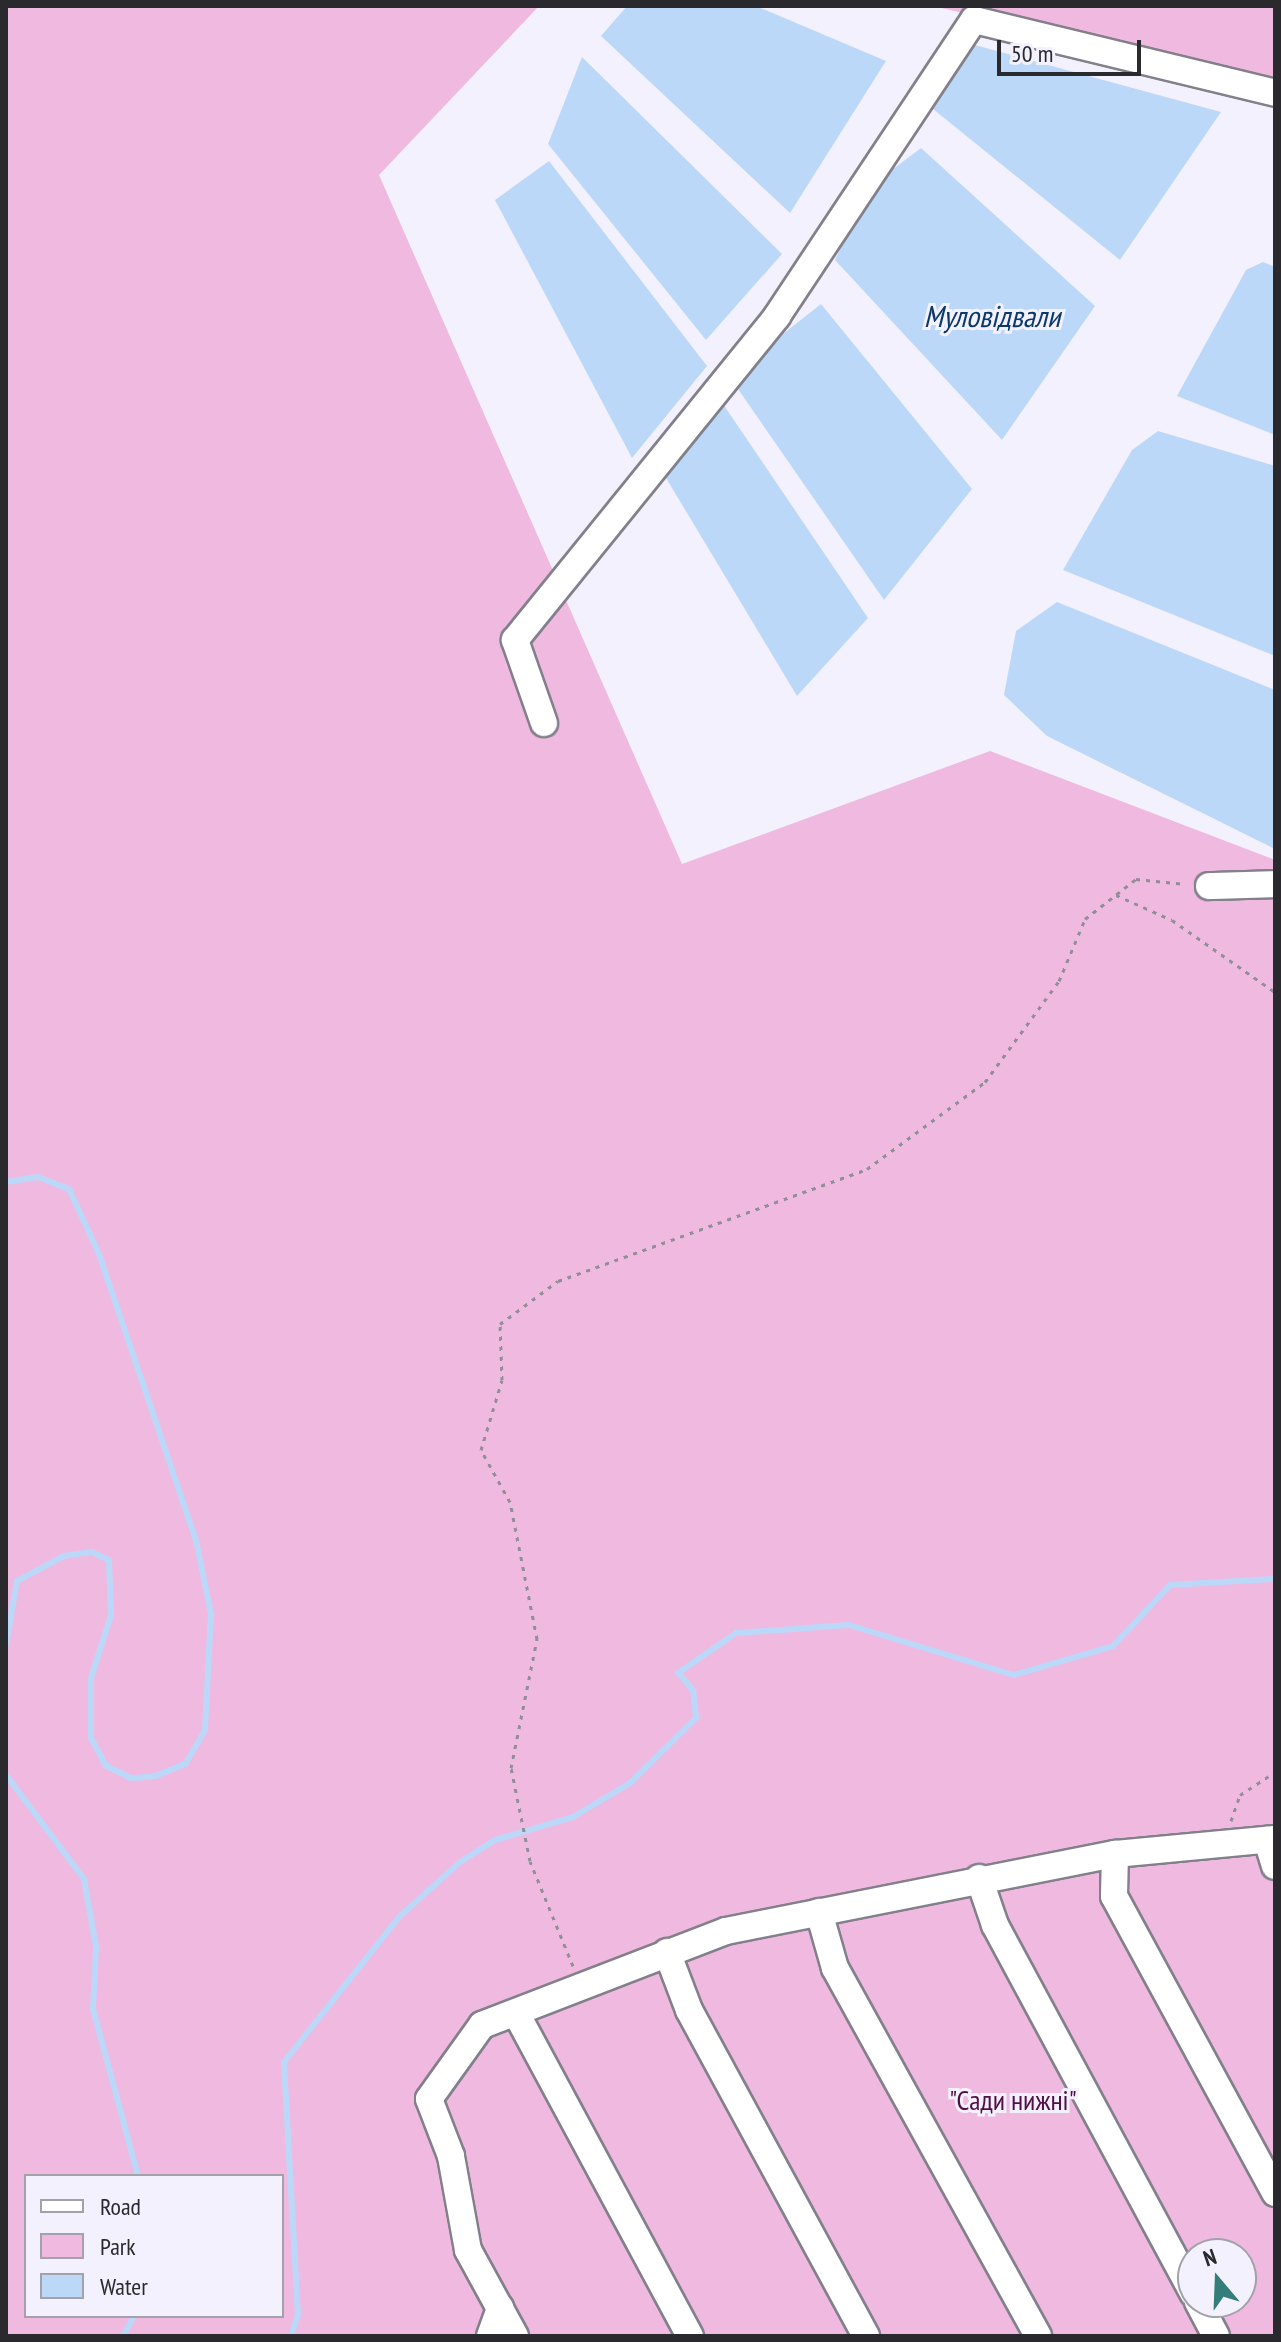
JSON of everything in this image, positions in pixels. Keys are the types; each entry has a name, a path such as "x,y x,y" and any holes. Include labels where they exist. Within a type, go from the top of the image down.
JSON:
{"street":[{"path":"544,723 515,640 777,316 974,20 1275,93"},
{"path":"1209,886 1275,884"},
{"path":"515,2336 468,2250 451,2156 429,2099 482,2025 667,1952 819,1912 979,1878 1115,1854 1271,1839 1275,1866"},
{"path":"1115,1854 1114,1896 1275,2193"},
{"path":"979,1878 995,1925 1177,2263"},
{"path":"819,1912 835,1968 1038,2336"},
{"path":"667,1952 689,2010 866,2336"},
{"path":"516,2013 690,2336"},
{"path":"490,2336 500,2308"},
{"path":"1206,2318 1216,2336"}],"path":[{"path":"581,1985 529,1843 511,1768 537,1639 516,1564 510,1502 481,1450 502,1380 500,1324 558,1281 867,1169 985,1082 1059,981 1085,919 1136,879 1209,886"},
{"path":"1116,895 1172,920 1275,992"},
{"path":"1224,1844 1240,1795 1275,1772"}],"green space":[{"name":"\"Сади нижні\"","path":"6,6 539,6 379,175 682,864 990,751 1275,860 1275,2336 6,2336"},
{"path":"933,6 1275,6 1275,85"}],"water":[{"path":"627,6 756,6 886,61 790,213 601,36"},
{"name":"Муловідвали","path":"975,45 1221,112 1120,260 933,109"},
{"path":"582,57 782,254 706,340 548,144"},
{"name":"Муловідвали","path":"921,148 1095,306 1002,440 835,260 873,184"},
{"path":"549,161 707,366 632,458 495,200"},
{"path":"1263,262 1275,267 1275,435 1177,396 1246,270"},
{"name":"Муловідвали","path":"821,304 972,489 884,600 738,389 774,341"},
{"path":"719,398 868,618 797,696 666,478"},
{"path":"1158,431 1275,466 1275,656 1063,570 1132,450"},
{"path":"1057,602 1275,690 1275,849 1047,736 1004,695 1016,631"}],"waterway":[{"path":"6,1182 38,1177 69,1189 99,1254 196,1540 211,1614 205,1730 185,1764 156,1776 131,1778 106,1766 91,1738 91,1678 111,1615 109,1560 92,1552 64,1556 17,1581 6,1645"},
{"path":"291,2336 298,2315 284,2062 399,1917 460,1862 495,1840 573,1817 630,1783 696,1718 693,1690 678,1673 736,1633 849,1625 1014,1675 1113,1646 1170,1585 1275,1579"},
{"path":"6,1775 84,1879 96,1947 93,2009 137,2174"},
{"path":"123,2336 133,2318"}]}
